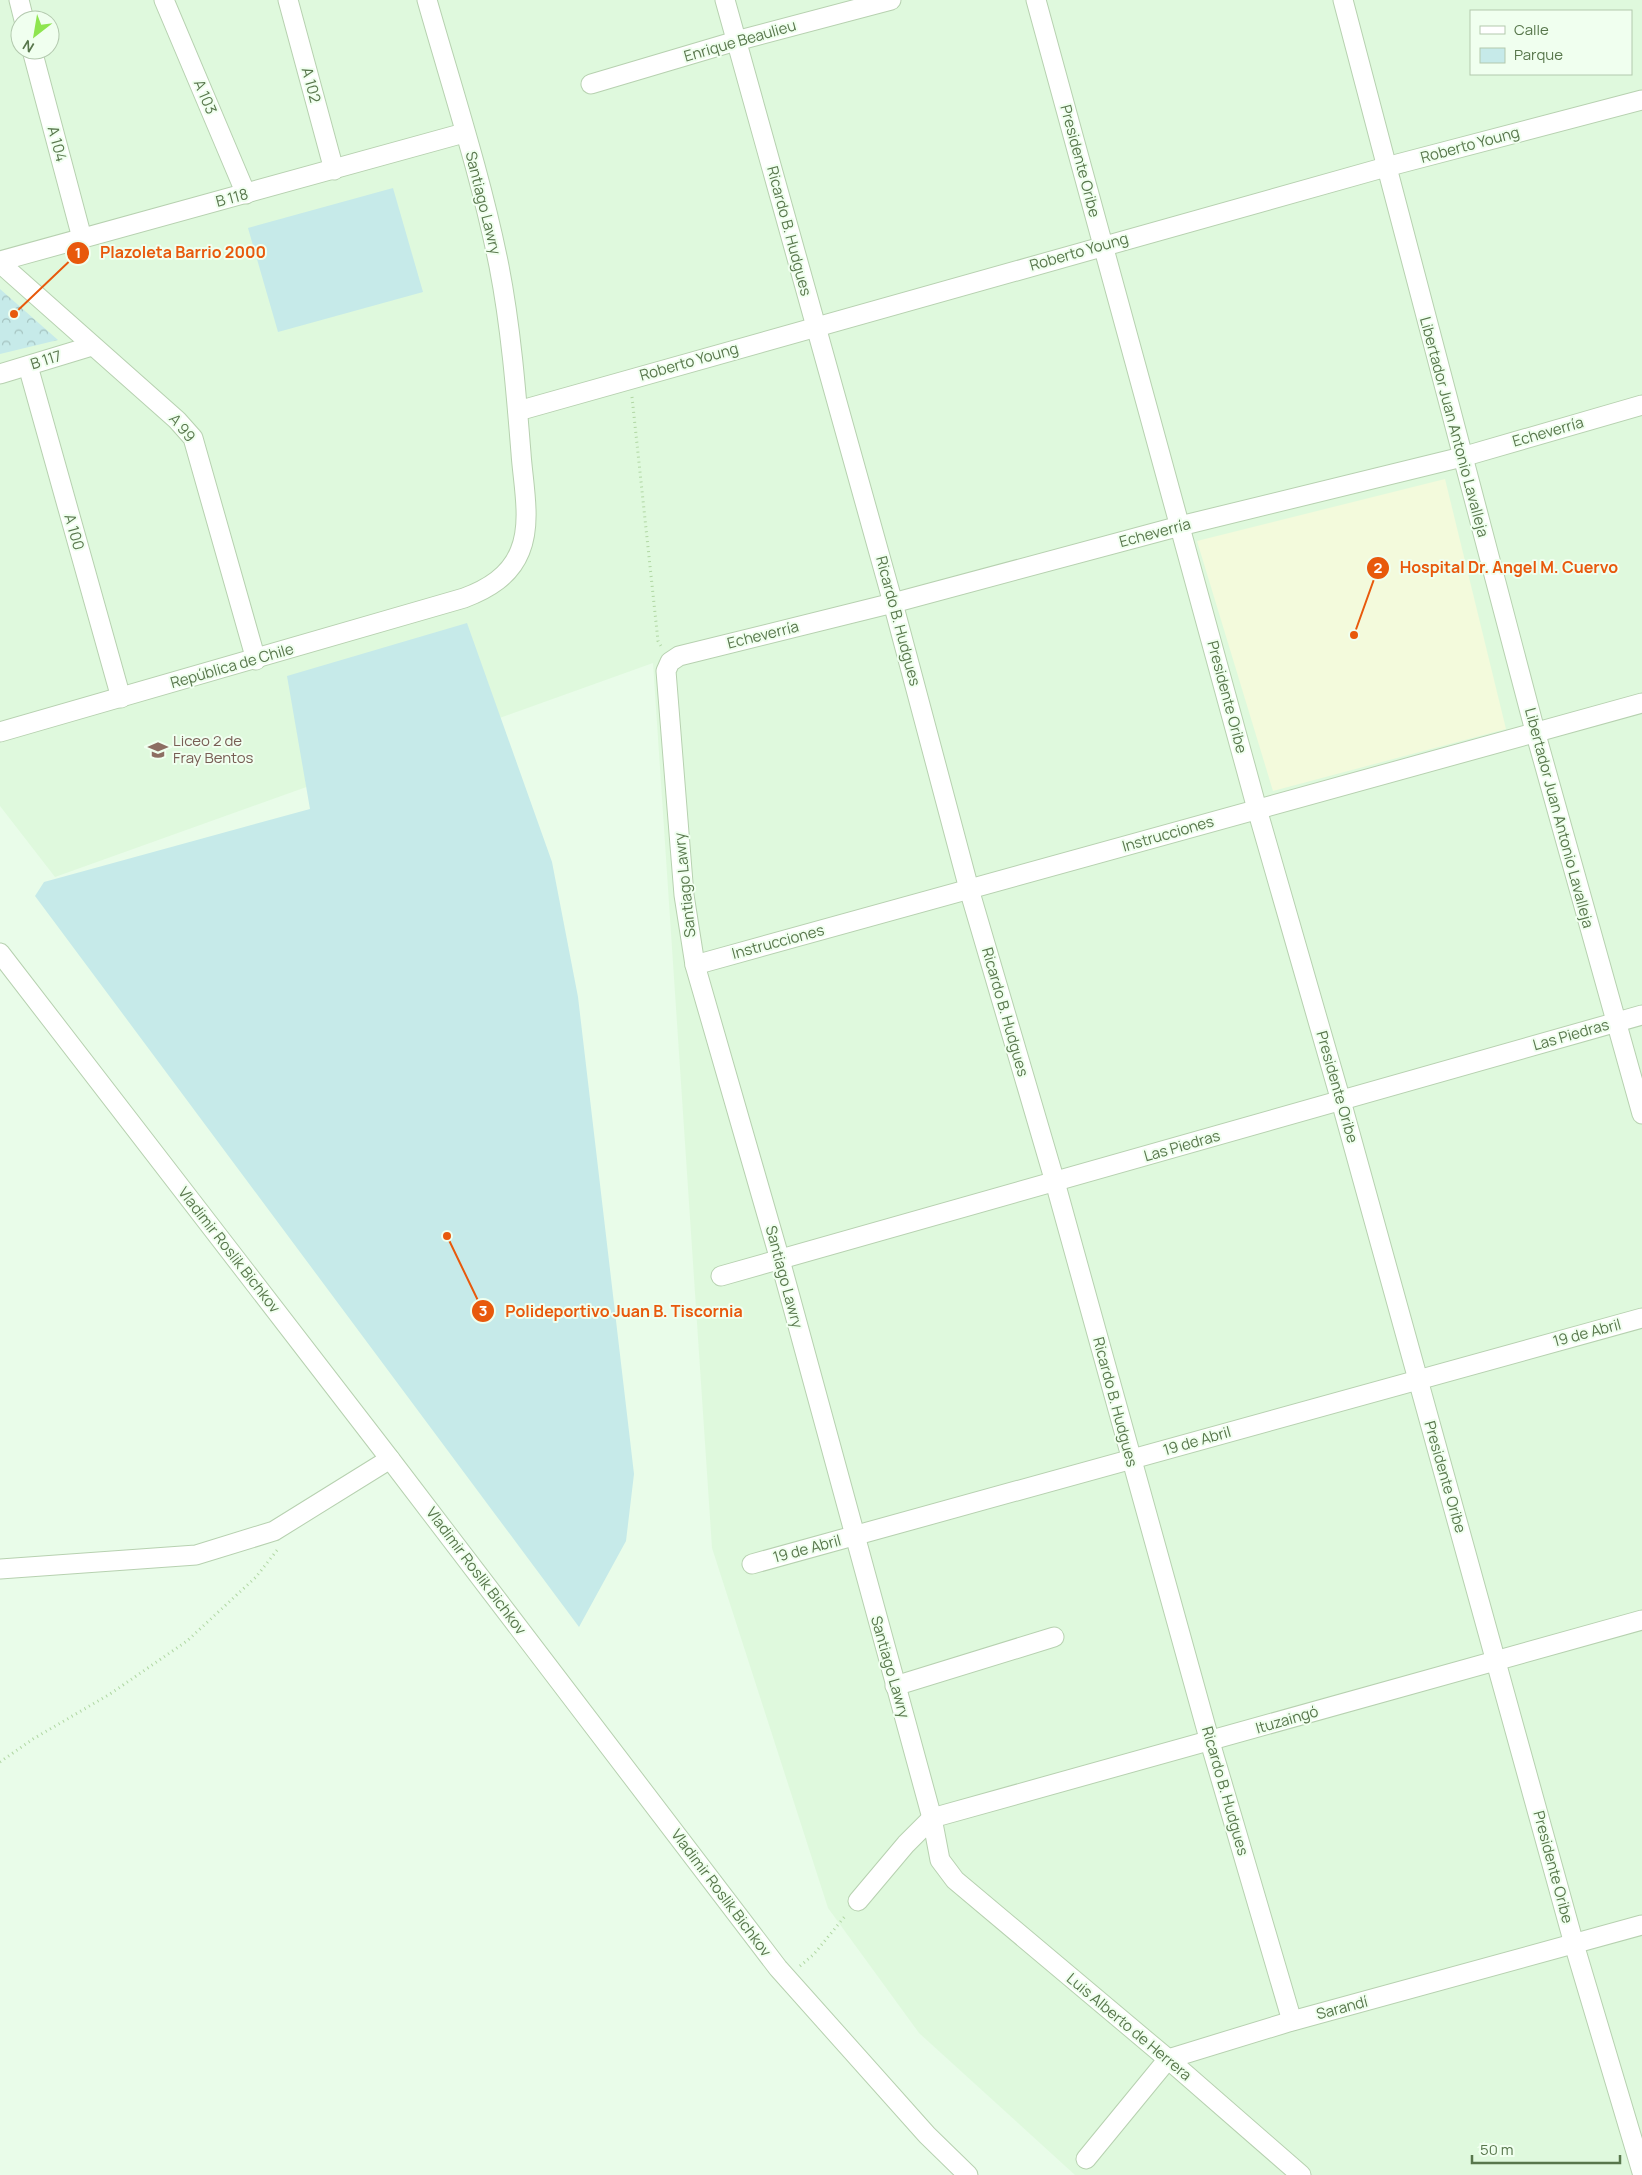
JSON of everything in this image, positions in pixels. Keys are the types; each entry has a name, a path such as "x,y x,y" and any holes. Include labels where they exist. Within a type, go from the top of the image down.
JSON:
{"street":[{"name":"A 103","path":"164,0 246,194"},
{"name":"A 102","path":"288,0 334,170"},
{"name":"Santiago Lawry","path":"427,0 489,221 499,267 518,411 525,507 523,540 514,562 507,572 488,588 464,598"},
{"name":"Ricardo B. Hudgues","path":"725,0 893,603 969,890 1054,1182 1210,1742 1292,2021"},
{"name":"Enrique Beaulieu","path":"591,84 736,41 890,0"},
{"name":"Presidente Oribe","path":"1036,0 1258,809 1341,1101 1574,1944 1642,2172"},
{"name":"Libertador Juan Antonio Lavalleja","path":"1343,0 1535,731 1642,1114"},
{"name":"A 104","path":"35,60 82,238"},
{"name":"Roberto Young","path":"518,411 1386,167 1642,100"},
{"name":"B 118","path":"0,262 464,133"},
{"name":"A 99","path":"0,262 177,420 193,438 197,446 256,660"},
{"name":"B 117","path":"0,374 92,346"},
{"name":"A 100","path":"28,366 121,698"},
{"name":"Echeverría","path":"670,662 679,656 893,603 1180,526 1462,457 1642,405"},
{"name":"República de Chile","path":"0,732 256,660 464,598"},
{"name":"Santiago Lawry","path":"670,662 666,672 666,681 684,895 694,965 780,1260 932,1818 940,1860 955,1880"},
{"name":"Instrucciones","path":"694,965 1535,731 1642,703"},
{"name":"Vladimir Roslik Bichkov","path":"0,953 390,1459 786,1978 927,2135 968,2175"},
{"name":"Las Piedras","path":"721,1276 1642,1014"},
{"name":"19 de Abril","path":"752,1564 1642,1318"},
{"path":"0,1569 196,1555 274,1531 390,1459"},
{"name":"Ituzaingó","path":"932,1818 1642,1620"},
{"path":"895,1686 1054,1637"},
{"path":"858,1901 906,1844 932,1818"},
{"name":"Luis Alberto de Herrera","path":"955,1880 1168,2059 1301,2175"},
{"name":"Sarandí","path":"1168,2059 1292,2021 1642,1925"},
{"path":"1086,2159 1168,2059"}],"path":[{"path":"630,379 658,641 670,662"},
{"path":"0,1762 33,1739 110,1694 187,1641 256,1577 280,1547"},
{"path":"786,1978 814,1954 858,1901"}],"shaded area":[{"path":"0,0 1642,0 1642,2175 1075,2175 919,2033 828,1908 712,1548 653,663 55,877 0,806"},
{"path":"1445,479 1506,729 1273,791 1197,541"}],"green space":[{"path":"393,188 423,292 278,332 248,228"},
{"path":"0,289 58,340 0,354"},
{"path":"467,623 552,862 578,997 634,1474 626,1541 579,1627 35,896 44,882 310,809 287,676"}],"place":[{"name":"Plazoleta Barrio 2000","path":"14,314"},
{"name":"Hospital Dr. Angel M. Cuervo","path":"1354,635"},
{"name":"Liceo 2 de Fray Bentos","path":"158,750"},
{"name":"Polideportivo Juan B. Tiscornia","path":"447,1236"}]}
